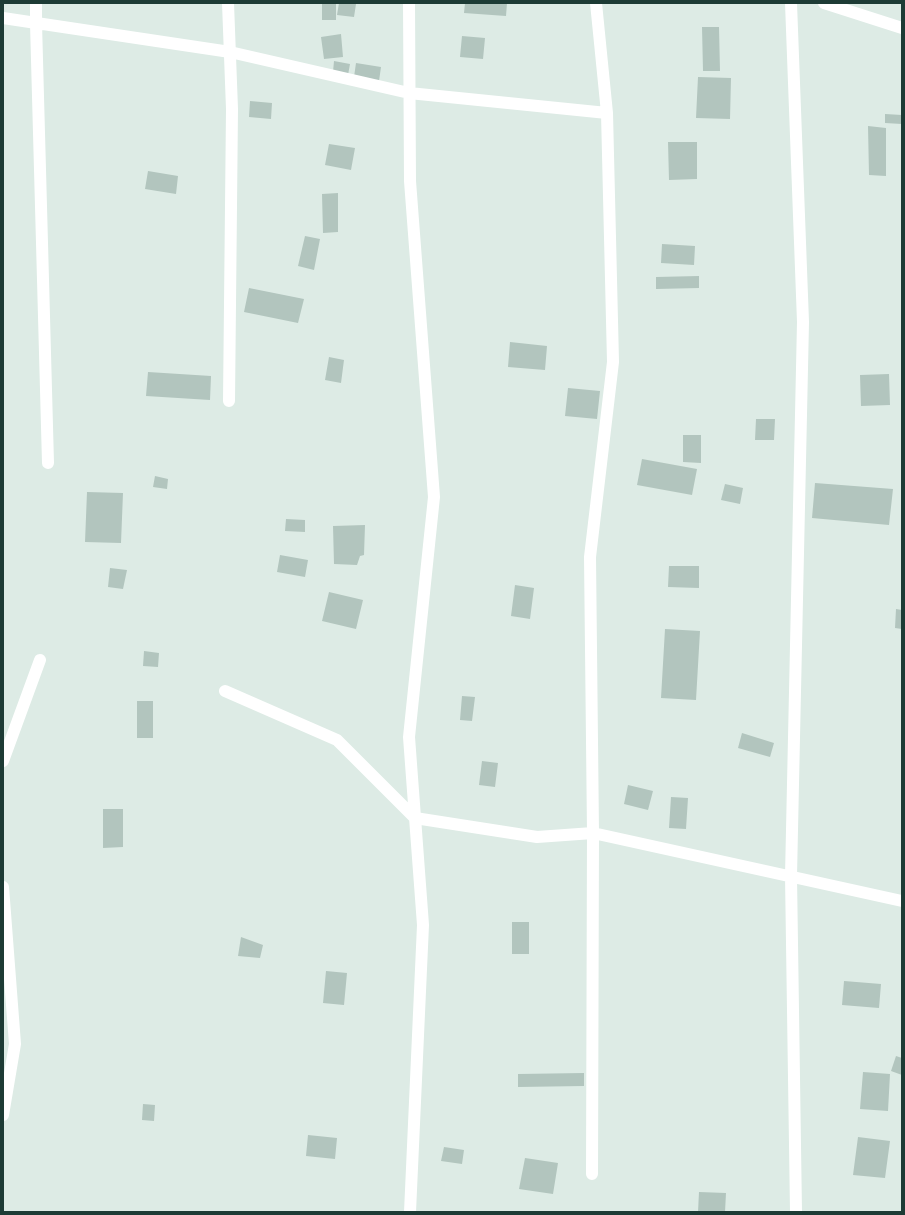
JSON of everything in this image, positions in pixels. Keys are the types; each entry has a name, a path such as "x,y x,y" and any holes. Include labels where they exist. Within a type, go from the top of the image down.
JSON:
{"street":[{"path":"36,3 48,463"},
{"path":"228,3 232,109 229,401"},
{"path":"409,3 410,181 434,497 409,737 423,926 410,1212"},
{"path":"592,1174 593,832 590,557 613,362 607,113 596,3"},
{"path":"791,3 803,322 791,876 796,1212"},
{"path":"824,3 902,28"},
{"path":"3,18 230,52 409,93 607,113"},
{"path":"3,761 40,660"},
{"path":"225,691 337,740 415,818 537,837 593,832 902,901"},
{"path":"3,887 15,1044 3,1115"}],"building":[{"path":"339,3 356,4 354,17 337,15"},
{"path":"465,3 507,3 506,16 464,13"},
{"path":"322,4 336,4 336,20 322,20"},
{"path":"702,27 719,27 720,71 703,71"},
{"path":"341,34 343,57 324,59 321,37"},
{"path":"462,36 485,38 483,59 460,57"},
{"path":"334,61 350,64 348,75 333,72"},
{"path":"356,63 381,67 379,81 354,77"},
{"path":"698,77 731,78 730,119 696,118"},
{"path":"250,101 272,103 271,119 249,117"},
{"path":"885,114 902,115 902,124 885,123"},
{"path":"868,126 886,128 886,176 869,175"},
{"path":"668,142 697,142 697,179 669,180"},
{"path":"329,144 355,148 351,170 325,165"},
{"path":"148,171 178,176 176,194 145,189"},
{"path":"338,193 338,232 323,233 322,194"},
{"path":"305,236 320,239 314,270 298,266"},
{"path":"662,244 695,246 694,265 661,263"},
{"path":"699,276 699,288 656,289 656,277"},
{"path":"249,288 304,299 298,323 244,312"},
{"path":"510,342 547,346 545,370 508,367"},
{"path":"329,357 344,360 341,383 325,380"},
{"path":"148,372 211,376 210,400 146,396"},
{"path":"889,374 890,405 861,406 860,375"},
{"path":"568,388 600,391 597,419 565,416"},
{"path":"756,419 775,419 774,440 755,440"},
{"path":"683,435 701,435 701,463 683,462"},
{"path":"642,459 697,469 692,495 637,485"},
{"path":"155,476 168,479 167,489 153,487"},
{"path":"815,483 893,489 889,525 812,518"},
{"path":"725,484 743,488 740,504 721,500"},
{"path":"87,492 123,493 121,543 85,542"},
{"path":"286,519 305,520 305,532 285,531"},
{"path":"365,525 364,555 360,556 357,565 334,564 333,526"},
{"path":"280,555 308,560 305,577 277,572"},
{"path":"669,566 699,566 699,588 668,587"},
{"path":"110,568 127,570 123,589 108,587"},
{"path":"515,585 534,588 530,619 511,616"},
{"path":"329,592 363,600 356,629 322,621"},
{"path":"896,609 902,610 902,629 895,628"},
{"path":"665,629 700,631 696,700 661,698"},
{"path":"144,651 159,653 158,667 143,666"},
{"path":"462,696 475,697 472,721 460,720"},
{"path":"137,701 153,701 153,738 137,738"},
{"path":"742,733 774,743 770,757 738,748"},
{"path":"482,761 498,763 495,787 479,785"},
{"path":"628,785 653,791 648,810 624,804"},
{"path":"671,797 688,798 686,829 669,828"},
{"path":"103,809 123,809 123,847 103,848"},
{"path":"512,922 529,922 529,954 512,954"},
{"path":"241,937 263,945 260,958 238,956"},
{"path":"326,971 347,973 344,1005 323,1003"},
{"path":"844,981 881,984 879,1008 842,1005"},
{"path":"896,1056 902,1058 902,1075 891,1071"},
{"path":"863,1072 890,1074 888,1111 860,1109"},
{"path":"584,1073 584,1086 518,1087 518,1074"},
{"path":"143,1104 155,1105 154,1121 142,1120"},
{"path":"308,1135 337,1138 335,1159 306,1156"},
{"path":"858,1137 890,1141 885,1178 853,1175"},
{"path":"444,1147 464,1150 462,1164 441,1161"},
{"path":"525,1158 558,1163 553,1194 519,1189"},
{"path":"699,1192 726,1193 725,1212 698,1212"}]}
